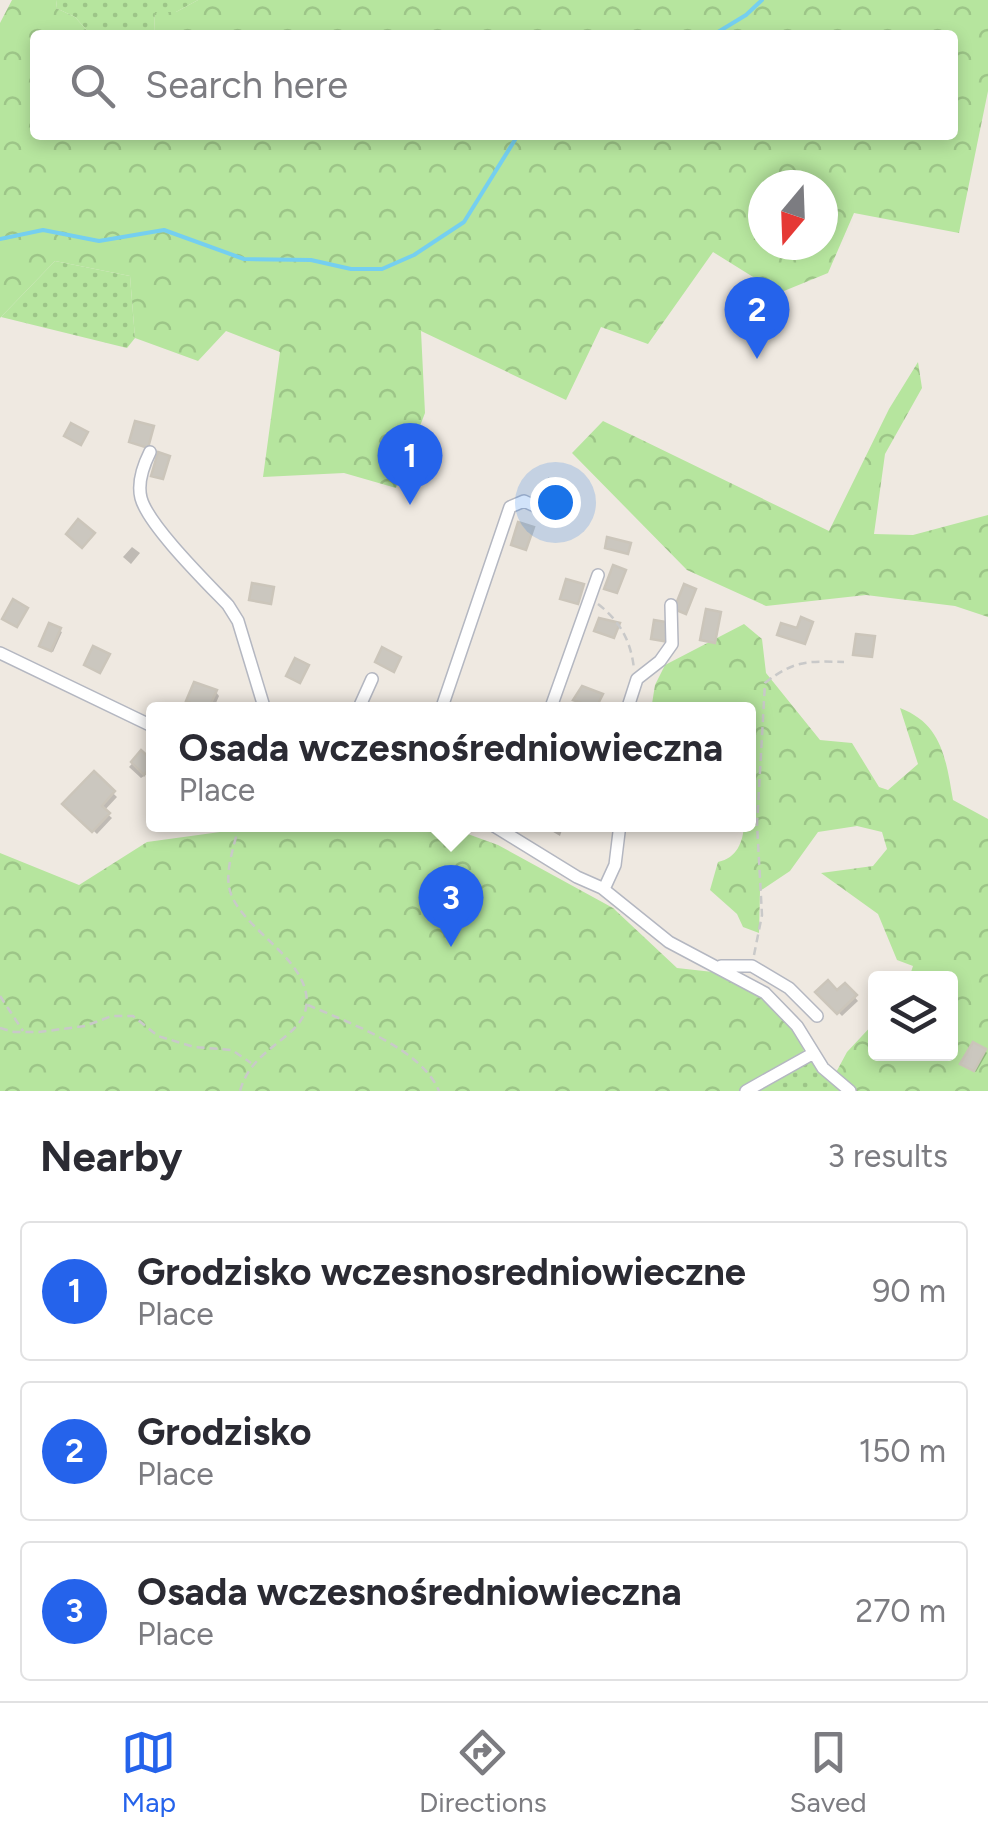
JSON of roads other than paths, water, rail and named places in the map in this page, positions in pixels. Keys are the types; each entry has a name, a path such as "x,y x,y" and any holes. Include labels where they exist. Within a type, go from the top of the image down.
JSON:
{"street":[{"path":"150,452 141,471 141,499 238,620 263,702"},
{"path":"445,702 510,507 524,501 550,512"},
{"path":"553,702 598,575"},
{"path":"630,702 635,685 672,644 671,605"},
{"path":"0,653 146,723"},
{"path":"362,702 372,679"},
{"path":"515,832 578,877 604,889 670,942 765,994 797,1026 812,1054 834,1080 850,1091"},
{"path":"604,889 615,864 619,832"},
{"path":"716,966 752,966 789,988 818,1016"},
{"path":"746,1091 812,1054"}],"waterway":[{"path":"721,30 762,0"},
{"path":"0,239 43,230 99,241 164,230 244,259 311,260 351,269 382,269 414,255 464,222 515,140"}],"place":[{"name":"Grodzisko","path":"757,359"},
{"name":"Grodzisko wczesnosredniowieczne","path":"410,505"},
{"name":"Osada wczesnośredniowieczna","path":"451,947"}]}
